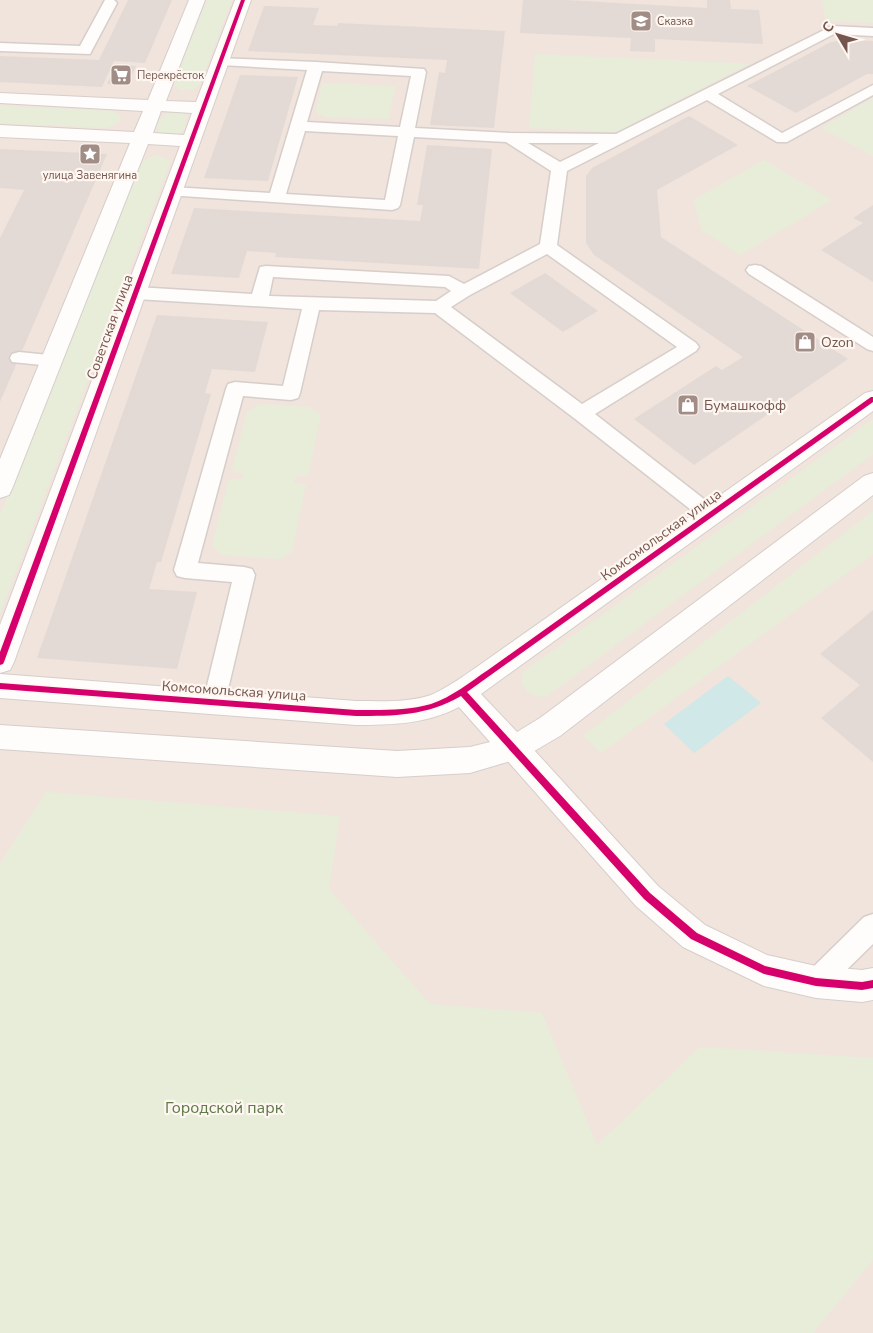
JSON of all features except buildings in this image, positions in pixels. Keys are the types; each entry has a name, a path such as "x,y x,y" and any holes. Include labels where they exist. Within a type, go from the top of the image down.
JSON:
{"street":[{"path":"0,489 197,0"},
{"name":"Советская улица","path":"0,662 243,0"},
{"path":"0,98 204,108"},
{"path":"0,131 191,141"},
{"name":"Комсомольская улица","path":"0,686 356,713 393,713 430,706 462,692 873,399"},
{"path":"0,737 397,764 470,760 514,748 550,727 873,482"},
{"path":"462,692 647,896 694,936 764,970 816,982 862,986 873,984"}],"lane":[{"path":"0,47 85,51 110,3"},
{"path":"559,169 832,30 873,32"},
{"path":"173,192 392,205 419,72 221,61"},
{"path":"277,198 316,66"},
{"path":"708,94 782,140 873,89"},
{"path":"298,126 510,138 617,138"},
{"path":"510,138 559,169"},
{"path":"548,247 559,169"},
{"path":"136,293 312,304 439,307 464,291 548,247"},
{"path":"548,247 690,347 581,413"},
{"path":"755,270 873,345"},
{"path":"259,300 266,271 449,282 464,291"},
{"path":"214,702 244,575 186,570 235,389 291,393 312,304"},
{"path":"439,307 581,413 711,515"},
{"path":"19,358 52,360"},
{"path":"816,982 873,926"}],"shaded area":[{"path":"0,0 873,0 873,1333 0,1333"}],"green space":[{"path":"207,0 232,0 200,84 192,89 180,89 174,83"},
{"path":"822,0 873,0 873,23 826,21"},
{"path":"535,54 749,64 616,132 529,128"},
{"path":"322,83 395,86 389,119 326,117 318,114 316,109"},
{"path":"873,98 873,156 821,128"},
{"path":"0,106 114,111 121,116 115,125 106,128 0,123"},
{"path":"174,112 183,113 187,117 184,130 176,135 161,134 156,128 159,122 162,117"},
{"path":"153,156 169,160 169,165 0,614 0,515 141,164"},
{"path":"764,160 832,200 740,255 702,231 693,200"},
{"path":"260,404 310,407 321,415 308,476 296,476 294,483 306,484 292,552 280,559 222,555 212,545 229,479 242,479 244,473 232,471 247,412"},
{"path":"873,419 873,454 546,697 540,697 527,691 522,683 523,672"},
{"path":"873,511 873,554 601,753 583,736"},
{"name":"Городской парк","path":"46,792 340,816 329,889 430,1004 542,1013 597,1145 700,1047 873,1058 873,1260 813,1333 0,1333 0,864"}],"water":[{"path":"728,676 761,703 694,753 664,724"}],"cycle path":[{"path":"0,662 243,0"},
{"path":"0,686 356,713 402,712 430,707 454,696 491,672 873,399"},
{"path":"462,692 647,896 694,936 764,970 816,982 862,986 873,984"}],"place":[{"name":"Сказка","path":"641,21"},
{"name":"Перекрёсток","path":"121,75"},
{"name":"улица Завенягина","path":"90,154"},
{"name":"Ozon","path":"805,342"},
{"name":"Бумашкофф","path":"688,405"}]}
